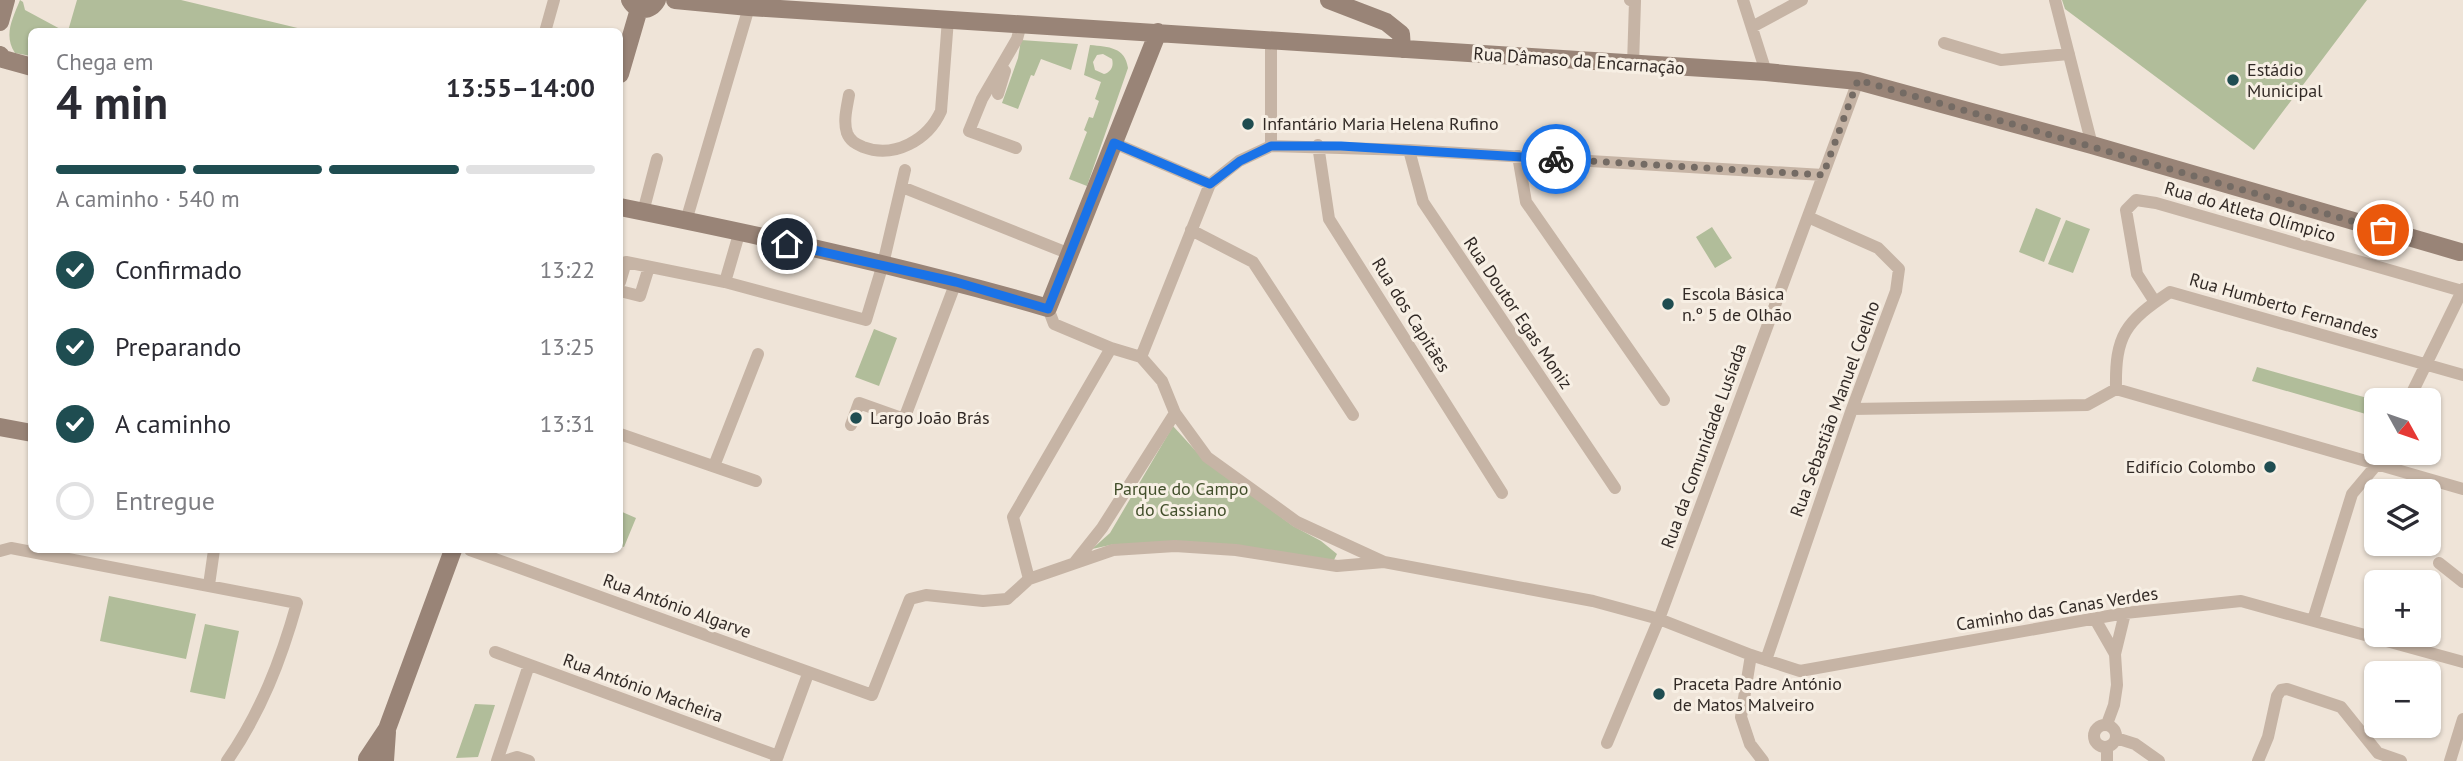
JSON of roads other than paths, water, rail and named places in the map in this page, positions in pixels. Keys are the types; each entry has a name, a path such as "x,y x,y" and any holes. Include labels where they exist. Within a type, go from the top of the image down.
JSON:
{"main road":[{"path":"0,22 6,0"},
{"path":"623,60 635,5 649,9 657,0"},
{"name":"Rua Dâmaso da Encarnação","path":"675,0 1858,80 2092,145 2462,254"},
{"path":"1329,0 1386,23 1401,34 1402,49"},
{"path":"623,208 883,264 1048,309 1158,32"},
{"path":"0,55 3,59 28,66"},
{"path":"0,427 28,432"},
{"path":"374,761 452,553"}],"street":[{"path":"546,28 554,0"},
{"path":"1630,0 1635,1 1633,65"},
{"path":"1743,0 1766,72"},
{"path":"1752,27 1802,0"},
{"path":"2055,0 2092,145"},
{"path":"686,221 749,7"},
{"path":"849,95 846,123 848,136 854,143 869,149 886,151 904,147 928,131 941,111 948,19"},
{"path":"1016,148 969,131 982,99 1008,54 1021,24"},
{"path":"1271,40 1271,146"},
{"path":"1944,43 2001,60 2069,54"},
{"path":"998,94 1007,67 1008,54"},
{"name":"Rua da Comunidade Lusíada","path":"1607,743 1659,619 1858,80"},
{"path":"1114,143 1210,184"},
{"path":"1140,357 1210,184 1240,161 1271,146 1318,145 1823,175"},
{"name":"Rua dos Capitães","path":"1318,145 1329,219 1502,493"},
{"name":"Rua Doutor Egas Moniz","path":"1409,150 1423,202 1615,488"},
{"path":"1518,156 1526,202 1664,400"},
{"path":"643,212 657,159"},
{"path":"623,272 626,262 725,282 866,320 883,264 905,170"},
{"path":"902,187 1070,254"},
{"name":"Rua do Atleta Olímpico","path":"2155,302 2137,274 2126,211 2136,200 2156,203 2462,290"},
{"name":"Rua Sebastião Manuel Coelho","path":"1766,660 1852,409 1896,292 1899,269 1878,248 1808,216"},
{"path":"1191,230 1253,262 1353,415"},
{"path":"725,282 739,233"},
{"path":"623,292 640,296 649,267"},
{"path":"851,425 859,403 904,419 956,282"},
{"path":"2414,388 2462,290"},
{"name":"Rua Humberto Fernandes","path":"2155,302 2170,292 2463,375"},
{"path":"2116,390 2116,361 2122,338 2129,324 2155,302"},
{"path":"1048,309 1054,324 1140,357 1162,381 1175,413 1207,457 1297,522 1384,562"},
{"path":"1111,348 1013,517 1029,579 1113,550 1175,546 1236,550 1337,566 1384,562"},
{"path":"714,466 758,354"},
{"path":"1852,409 2087,405 2116,390 2364,454"},
{"path":"1074,562 1101,528 1175,413"},
{"path":"623,435 756,481"},
{"path":"2313,620 2352,494 2374,466"},
{"path":"2401,466 2463,489"},
{"path":"0,551 11,548 28,551"},
{"path":"38,553 298,603 284,649 259,710 227,761"},
{"path":"209,584 214,553"},
{"name":"Rua António Algarve","path":"478,553 872,695 910,599 926,596 983,601 1007,599 1029,579"},
{"name":"Caminho das Canas Verdes","path":"1384,562 1560,595 1659,619 1800,671 2125,613 2241,601 2463,662"},
{"path":"2440,563 2463,582"},
{"path":"2107,724 2117,685 2115,654 2125,613"},
{"path":"2095,619 2115,654"},
{"name":"Rua António Macheira","path":"495,652 777,758"},
{"path":"1751,655 1741,716 1751,744 1763,761"},
{"path":"497,761 529,665"},
{"path":"777,758 808,674"},
{"path":"2258,761 2268,737 2277,696 2281,690 2287,689 2342,707 2378,753 2401,761"},
{"path":"2450,761 2463,719"},
{"path":"2107,724 2115,731 2107,761"},
{"path":"2107,724 2096,729 2096,743 2134,744 2159,761"},
{"path":"504,761 517,757 529,761"}],"place":[{"name":"Estádio Municipal","path":"2233,80"},
{"name":"Infantário Maria Helena Rufino","path":"1248,124"},
{"name":"Escola Básica n.º 5 de Olhão","path":"1668,304"},
{"name":"Largo João Brás","path":"856,418"},
{"name":"Edifício Colombo","path":"2270,467"},
{"name":"Praceta Padre António de Matos Malveiro","path":"1659,694"}],"park label":[{"name":"Parque do Campo do Cassiano","path":"1181,499"}]}
